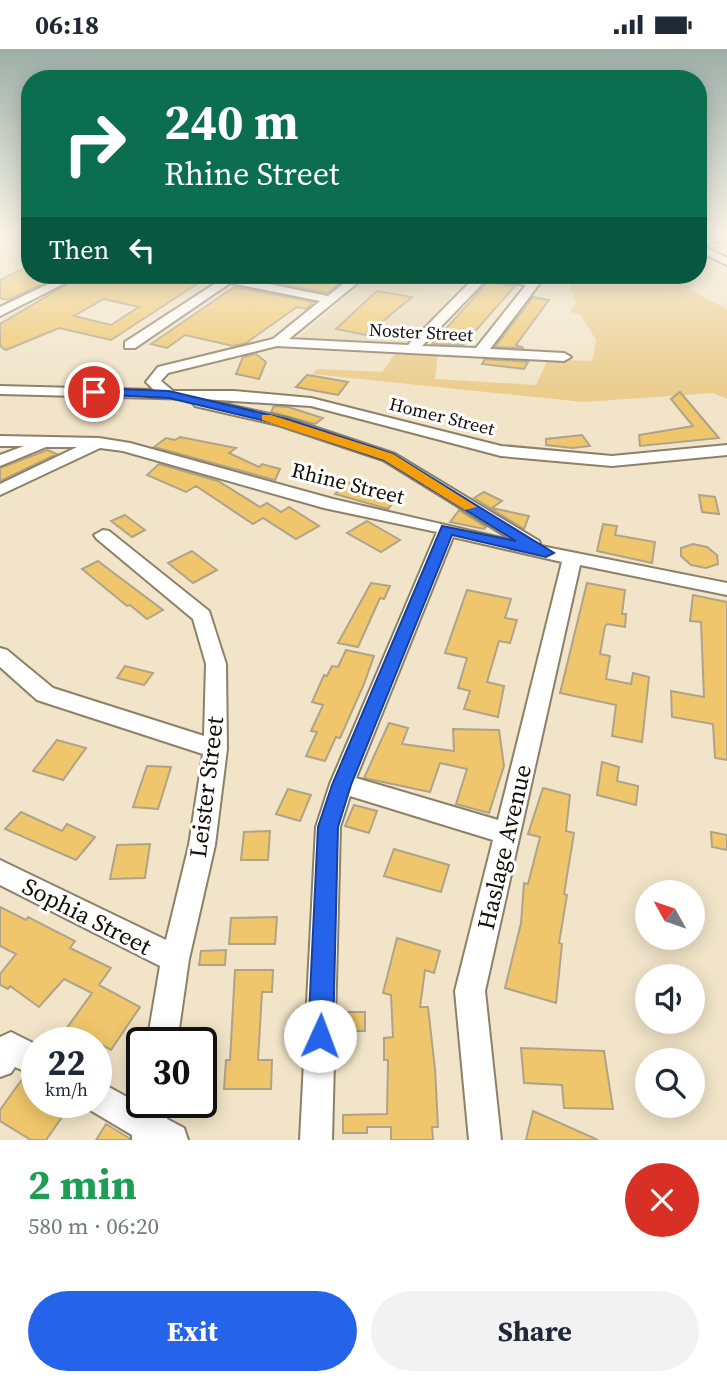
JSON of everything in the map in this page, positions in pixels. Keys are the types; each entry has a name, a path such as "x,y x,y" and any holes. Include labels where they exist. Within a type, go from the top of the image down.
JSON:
{"street":[{"path":"0,312 49,288"},
{"path":"130,345 216,288"},
{"path":"274,288 331,299"},
{"path":"169,395 153,382 163,370 277,342 345,288"},
{"path":"411,349 470,288"},
{"path":"479,353 531,288"},
{"name":"Noster Street","path":"277,342 564,357"},
{"path":"0,380 8,381 0,387"},
{"path":"0,387 169,395 282,421 389,457 546,553"},
{"name":"Homer Street","path":"169,395 234,395 311,402 501,451 612,461 727,450"},
{"name":"Rhine Street","path":"0,441 124,446 330,504 546,553 727,589"},
{"path":"0,461 49,442"},
{"path":"0,490 99,443"},
{"path":"316,1140 328,827 342,785 447,529"},
{"name":"Leister Street","path":"103,535 202,617 216,664 215,748 202,845 175,959 164,1027"},
{"name":"Haslage Avenue","path":"485,1140 470,991 572,558"},
{"path":"0,655 45,694 215,748"},
{"path":"342,785 508,833"},
{"name":"Sophia Street","path":"0,872 175,959"},
{"path":"112,1104 156,1127"}],"shaded area":[{"path":"355,288 414,288 458,296 407,347 294,341"},
{"path":"571,288 689,288 727,309 727,399 713,393 584,402 312,374 317,369 382,372 396,352 438,355 435,379 536,385 548,359 590,361 593,358 596,340 580,314 570,312 576,303"}],"building":[{"path":"0,288 34,288 8,300 0,298"},
{"path":"61,288 191,288 111,340 59,328 6,350 0,346 0,324","holes":["104,299 139,307 111,325 74,316"]},
{"path":"233,288 313,302 306,309 297,307 246,343 233,346 185,335 167,348 151,344"},
{"path":"303,288 334,288 328,293"},
{"path":"483,288 513,288 463,345 432,344"},
{"path":"377,291 412,297 366,335 336,329"},
{"path":"533,297 549,300 516,345 524,348 495,347"},
{"path":"256,354 266,362 259,379 236,374 243,357"},
{"path":"485,359 528,362 524,369 482,364"},
{"path":"307,375 348,382 338,395 296,387"},
{"path":"680,392 719,438 640,446 639,435 693,426 671,399"},
{"path":"274,406 288,407 323,418 315,424 271,412"},
{"path":"582,435 590,446 573,448 546,445 546,439"},
{"path":"180,437 236,448 229,453 259,467 262,464 280,469 275,480 154,447 166,438 175,440"},
{"path":"47,450 57,454 0,481 0,468"},
{"path":"159,464 218,481 260,507 267,503 281,512 289,507 319,526 296,539 263,518 253,524 196,486 186,492 147,475"},
{"path":"346,482 392,494 391,496 397,498 388,509 335,494"},
{"path":"484,492 502,501 492,508 529,516 524,529 474,498"},
{"path":"699,495 715,497 719,514 702,512"},
{"path":"459,510 486,527 484,529 450,522"},
{"path":"125,515 145,530 132,537 111,521"},
{"path":"367,521 400,540 381,552 347,533"},
{"path":"603,524 617,526 615,535 655,542 652,563 597,551"},
{"path":"693,544 707,547 717,555 718,564 706,568 691,565 681,556 681,548"},
{"path":"192,551 217,570 193,583 168,563"},
{"path":"98,561 163,610 147,619 130,605 127,606 82,569"},
{"path":"371,583 390,586 384,599 380,598 358,647 338,643"},
{"path":"587,583 625,590 622,614 626,614 625,627 608,624 605,626 600,654 610,656 606,679 631,684 633,673 649,677 642,742 612,736 616,705 560,693"},
{"path":"467,590 511,599 505,618 517,620 510,643 499,641 487,682 504,686 498,717 464,709 470,691 458,688 467,658 445,653"},
{"path":"693,595 727,602 727,760 715,758 713,724 672,717 671,691 704,697 701,622 690,621"},
{"path":"346,650 374,656 364,684 340,738 336,737 325,761 306,756 317,732 311,731 323,705 312,702 324,675 327,676 332,666 338,667"},
{"path":"125,666 153,673 144,685 117,678"},
{"path":"389,723 408,728 402,744 454,751 453,729 499,730 504,766 489,813 456,804 467,769 440,763 430,792 364,778"},
{"path":"57,740 86,748 63,780 33,771"},
{"path":"602,762 619,767 617,781 638,786 636,805 597,795"},
{"path":"147,766 171,767 158,809 133,807"},
{"path":"543,788 570,795 566,831 574,833 564,894 567,895 559,943 562,944 556,1003 505,988 521,923 524,883 528,884 540,837 528,834"},
{"path":"288,789 311,795 300,821 276,814"},
{"path":"354,805 377,811 369,833 345,826"},
{"path":"21,812 62,831 67,824 95,837 76,860 5,829"},
{"path":"270,831 268,860 241,860 244,832"},
{"path":"711,832 727,835 727,850 712,847"},
{"path":"150,844 145,878 110,879 117,845"},
{"path":"394,849 449,865 441,892 384,876"},
{"path":"0,907 26,920 28,917 75,941 70,948 111,968 99,985 140,1007 112,1049 112,1027 68,1027 92,993 64,979 39,1007 10,986 8,989 0,985 0,974 16,954 0,946"},
{"path":"277,917 275,944 229,944 231,918"},
{"path":"397,938 440,951 434,973 425,970 420,1007 428,1007 435,1069 438,1127 432,1127 433,1140 391,1140 391,1127 367,1127 367,1133 343,1133 343,1115 387,1114 388,1060 384,1060 384,1038 393,1037 391,995 383,993"},
{"path":"226,950 225,965 199,965 201,951"},
{"path":"235,970 273,970 272,992 262,992 258,1060 272,1060 271,1089 224,1089 226,1060 230,1060"},
{"path":"346,1012 365,1012 365,1031 345,1031"},
{"path":"521,1048 604,1051 613,1109 564,1108 562,1085 524,1083"},
{"path":"21,1081 21,1118 61,1118 46,1140 31,1140 0,1121 0,1110"},
{"path":"533,1111 598,1140 526,1140"},
{"path":"106,1124 129,1138 129,1140 96,1140"}],"slow traffic":[{"path":"267,418 389,457 470,507"}],"route":[{"path":"94,392 169,395 282,421 389,457 546,553 486,541 447,529 342,785 328,827 320,1036"}]}
